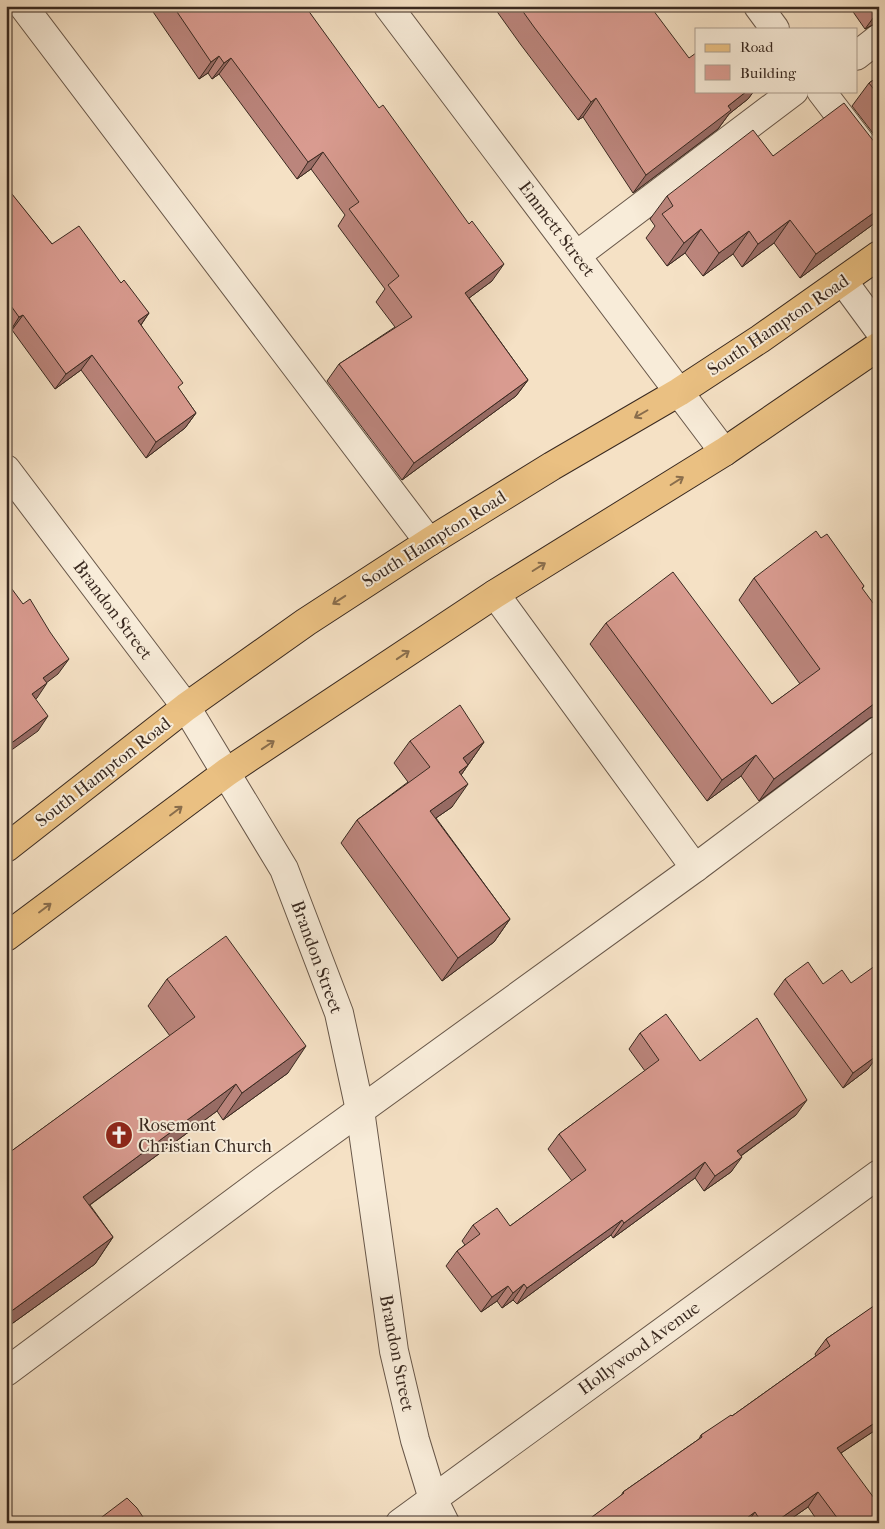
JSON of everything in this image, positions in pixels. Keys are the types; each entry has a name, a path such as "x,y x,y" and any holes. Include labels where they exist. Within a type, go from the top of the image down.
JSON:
{"main road":[{"name":"South Hampton Road","path":"6,848 186,707 306,622 429,542 552,466 679,392 760,339 879,255"},
{"path":"6,937 227,772 495,594 724,452 879,346"}],"street":[{"path":"23,6 429,542"},
{"name":"Emmett Street","path":"388,6 724,452"},
{"path":"758,6 774,28"},
{"path":"858,54 879,38"},
{"path":"577,255 793,92"},
{"path":"823,92 879,167"},
{"path":"842,281 879,330"},
{"name":"Brandon Street","path":"6,469 186,707 227,772 284,870 339,1013 360,1110 394,1350 414,1440 432,1498 445,1523"},
{"path":"495,594 695,868"},
{"path":"6,1372 264,1180 695,868 879,730"},
{"name":"Hollywood Avenue","path":"400,1523 879,1174"}],"building":[{"path":"173,6 305,6 379,108 383,105 469,224 472,221 504,264 465,293 528,380 414,463 339,364 412,317 388,285 399,276 349,209 359,202 323,152 308,162 231,58 224,63 219,56 211,62"},
{"path":"519,6 650,6 689,58 695,54 695,92 746,92 728,106 731,110 646,175 596,98 591,102"},
{"path":"879,76 879,96 869,83"},
{"path":"844,103 879,148 879,209 816,254 790,220 758,244 749,231 719,253 701,229 684,243 662,214 673,206 667,196 753,130 773,156"},
{"path":"6,182 10,187 8,189 52,244 79,226 121,283 124,280 149,313 138,321 183,383 178,387 196,413 156,442 92,355 66,374 23,315 19,317 6,299"},
{"path":"816,531 821,538 827,534 864,586 862,588 879,611 879,700 774,779 756,755 722,780 606,623 673,572 772,704 820,669 754,578"},
{"path":"6,581 23,604 30,599 69,659 43,678 47,683 32,694 48,716 6,747"},
{"path":"460,705 484,742 463,758 468,765 459,772 468,784 430,811 510,919 458,958 357,820 430,767 410,741"},
{"name":"Rosemont Christian Church","path":"226,936 306,1046 242,1093 236,1084 83,1197 113,1237 6,1315 6,1155 195,1017 167,979"},
{"path":"808,962 823,984 842,970 851,983 879,963 879,1041 873,1046 879,1054 853,1073 785,979"},
{"path":"666,1014 700,1061 757,1018 807,1100 737,1151 742,1157 715,1176 705,1162 624,1223 622,1220 527,1288 524,1284 513,1293 508,1286 492,1297 457,1251 480,1234 473,1225 497,1208 510,1226 586,1170 559,1134 659,1060 640,1033"},
{"path":"878,1303 879,1420 837,1448 874,1498 879,1494 879,1523 841,1523 818,1492 774,1523 762,1523 755,1512 740,1523 584,1523 623,1492 702,1437 701,1435 732,1416 830,1346 826,1339"},
{"path":"127,1498 137,1508 147,1523 94,1523"}],"place":[{"name":"Rosemont Christian Church","path":"119,1135"}]}
